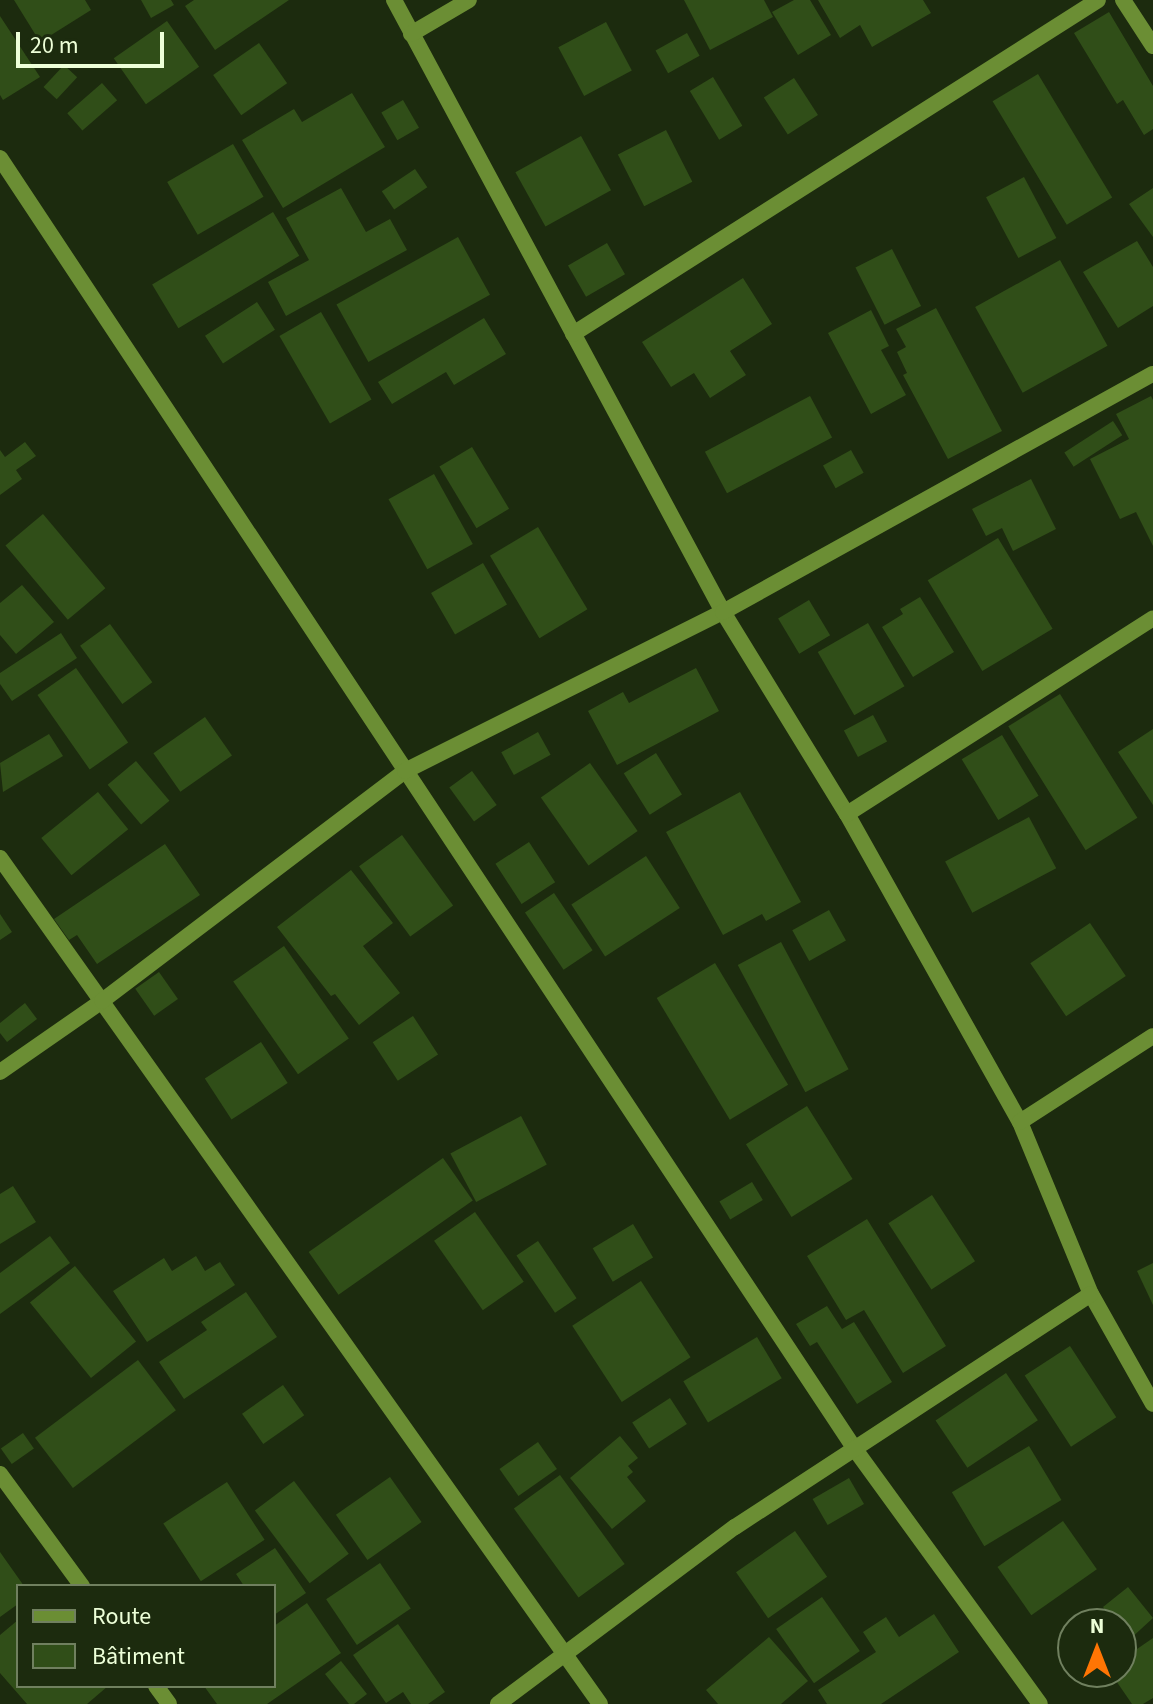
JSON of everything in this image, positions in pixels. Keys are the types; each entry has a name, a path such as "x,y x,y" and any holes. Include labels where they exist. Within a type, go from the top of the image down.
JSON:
{"street":[{"path":"394,0 723,612 847,814 1020,1122 1091,1294 1153,1404"},
{"path":"411,34 469,0"},
{"path":"573,334 1098,0"},
{"path":"1123,0 1153,46"},
{"path":"0,158 854,1448 1040,1704"},
{"path":"0,1072 102,1001 405,771 723,612 1153,374"},
{"path":"847,814 1153,618"},
{"path":"0,858 600,1704"},
{"path":"1020,1122 1153,1036"},
{"path":"498,1704 735,1527 1091,1294"},
{"path":"0,1474 81,1584"}],"building":[{"path":"14,0 85,0 91,10 40,42"},
{"path":"141,0 171,0 174,5 151,18"},
{"path":"194,0 289,0 215,50 185,6"},
{"path":"684,0 764,0 773,17 710,50"},
{"path":"794,0 810,0 831,35 798,55 772,12"},
{"path":"818,0 923,0 931,13 872,47 860,25 840,38"},
{"path":"1109,12 1153,86 1153,129 1144,135 1123,100 1117,104 1074,33"},
{"path":"0,16 40,77 3,100 0,95"},
{"path":"167,21 199,67 146,104 114,58"},
{"path":"606,22 632,71 584,96 558,47"},
{"path":"687,33 700,56 668,73 656,50"},
{"path":"259,43 287,83 241,115 213,75"},
{"path":"64,65 77,77 57,99 44,87"},
{"path":"1038,74 1112,197 1067,225 993,101"},
{"path":"713,77 742,126 719,140 690,91"},
{"path":"794,78 818,115 788,135 764,98"},
{"path":"102,83 117,100 82,131 67,113"},
{"path":"352,93 385,147 283,208 242,140 294,109 302,122"},
{"path":"403,100 419,128 397,140 381,112"},
{"path":"666,130 692,182 644,206 618,155"},
{"path":"581,136 611,190 545,227 515,172"},
{"path":"233,144 264,197 198,235 167,182"},
{"path":"415,169 427,187 394,210 382,191"},
{"path":"1024,177 1056,238 1018,258 986,197"},
{"path":"341,188 366,232 390,219 407,250 286,316 268,282 309,260 286,218"},
{"path":"1153,188 1153,237 1129,204"},
{"path":"273,212 299,256 178,328 152,285"},
{"path":"458,237 490,295 368,362 336,304"},
{"path":"1137,241 1153,267 1153,306 1118,328 1083,272"},
{"path":"607,243 625,274 586,297 568,266"},
{"path":"892,249 921,306 885,325 855,268"},
{"path":"1060,260 1108,346 1023,393 975,307"},
{"path":"743,278 772,324 730,351 746,375 710,398 694,373 671,387 642,342"},
{"path":"257,302 275,330 223,363 205,336"},
{"path":"936,308 1002,431 948,459 903,375 907,373 897,352 906,347 896,329"},
{"path":"871,310 889,346 881,350 906,395 871,414 828,333"},
{"path":"321,312 372,399 330,423 279,336"},
{"path":"484,318 506,354 454,385 446,372 392,404 378,382"},
{"path":"810,396 832,437 727,493 705,452"},
{"path":"1151,396 1153,546 1136,512 1120,519 1090,459 1129,439 1116,414"},
{"path":"1113,421 1122,435 1074,467 1064,453"},
{"path":"25,442 36,456 16,470 22,479 0,495 0,450 5,457"},
{"path":"472,447 509,509 477,528 439,467"},
{"path":"851,450 864,473 836,488 823,466"},
{"path":"434,474 473,544 427,569 389,499"},
{"path":"1031,479 1056,529 1013,551 1002,528 986,536 972,509"},
{"path":"43,514 105,588 68,620 5,545"},
{"path":"538,527 587,609 539,638 490,556"},
{"path":"998,538 1053,629 982,671 928,580"},
{"path":"483,563 507,605 455,635 431,593"},
{"path":"22,585 54,622 16,654 0,635 0,603"},
{"path":"920,597 954,652 913,677 882,627 903,614 900,609"},
{"path":"809,600 830,635 799,654 778,619"},
{"path":"868,623 904,686 854,715 818,652"},
{"path":"110,624 152,682 122,704 80,646"},
{"path":"61,633 77,658 12,701 0,684 0,673"},
{"path":"76,668 128,743 90,770 37,695"},
{"path":"696,668 719,711 617,765 588,711 623,692 629,703"},
{"path":"1060,694 1137,818 1086,850 1008,726"},
{"path":"873,715 887,741 858,757 844,730"},
{"path":"205,717 232,756 180,792 153,753"},
{"path":"1153,729 1153,805 1118,752"},
{"path":"538,732 551,755 514,775 501,752"},
{"path":"49,734 63,756 3,792 0,763"},
{"path":"1002,735 1039,796 998,820 962,759"},
{"path":"656,753 682,795 650,815 624,773"},
{"path":"136,761 169,801 141,825 108,785"},
{"path":"590,763 638,831 588,865 541,797"},
{"path":"472,771 497,805 474,821 449,787"},
{"path":"98,792 128,829 71,875 41,838"},
{"path":"740,792 801,902 766,921 762,914 723,935 666,832"},
{"path":"1029,817 1056,868 972,913 945,862"},
{"path":"402,835 453,905 410,937 359,866"},
{"path":"529,842 555,882 522,904 495,864"},
{"path":"165,844 200,895 97,964 77,935 69,940 54,919"},
{"path":"646,856 680,908 605,956 571,904"},
{"path":"351,870 393,923 363,946 400,993 359,1025 335,994 331,996 277,927"},
{"path":"554,893 593,950 564,970 525,913"},
{"path":"829,910 846,941 809,961 792,930"},
{"path":"0,914 12,932 0,940"},
{"path":"1090,923 1126,976 1066,1016 1030,963"},
{"path":"781,942 849,1069 805,1092 738,965"},
{"path":"284,946 349,1039 298,1074 233,982"},
{"path":"715,963 788,1085 730,1120 657,998"},
{"path":"159,972 178,999 154,1016 135,989"},
{"path":"25,1003 37,1019 7,1042 0,1033 0,1023"},
{"path":"413,1016 438,1055 398,1081 373,1042"},
{"path":"261,1042 288,1083 231,1120 205,1078"},
{"path":"807,1106 853,1179 792,1217 746,1144"},
{"path":"521,1116 547,1165 476,1202 450,1154"},
{"path":"443,1158 473,1201 338,1295 309,1252"},
{"path":"752,1182 763,1200 730,1220 719,1202"},
{"path":"13,1186 36,1222 0,1244 0,1194"},
{"path":"932,1195 975,1261 931,1290 888,1223"},
{"path":"475,1212 524,1282 483,1310 434,1241"},
{"path":"867,1219 946,1346 903,1373 864,1310 846,1320 807,1256"},
{"path":"633,1224 653,1257 613,1282 593,1248"},
{"path":"50,1236 70,1263 0,1314 0,1273"},
{"path":"538,1241 577,1298 555,1313 516,1256"},
{"path":"196,1256 205,1271 220,1262 235,1285 147,1342 113,1291 164,1258 172,1271"},
{"path":"1153,1263 1153,1305 1137,1271"},
{"path":"75,1266 136,1341 91,1378 30,1303"},
{"path":"641,1281 691,1357 622,1402 572,1326"},
{"path":"246,1292 277,1337 184,1399 159,1362 207,1330 201,1322"},
{"path":"827,1306 842,1329 854,1322 892,1382 857,1404 817,1342 810,1346 796,1324"},
{"path":"757,1337 782,1378 708,1422 683,1381"},
{"path":"1070,1346 1116,1417 1071,1447 1025,1375"},
{"path":"138,1360 176,1410 73,1488 35,1438"},
{"path":"1006,1373 1038,1420 967,1468 936,1421"},
{"path":"283,1385 304,1415 263,1444 242,1414"},
{"path":"670,1398 687,1424 649,1449 632,1423"},
{"path":"23,1433 34,1449 12,1464 1,1448"},
{"path":"620,1436 638,1458 628,1466 633,1472 627,1477 646,1501 612,1529 570,1478"},
{"path":"538,1442 557,1469 518,1496 499,1469"},
{"path":"1029,1446 1061,1500 984,1546 952,1492"},
{"path":"560,1475 625,1564 579,1597 514,1509"},
{"path":"390,1477 422,1522 367,1560 336,1515"},
{"path":"849,1478 864,1504 828,1525 813,1499"},
{"path":"294,1481 349,1554 310,1583 255,1510"},
{"path":"227,1482 265,1540 201,1581 163,1523"},
{"path":"1063,1521 1097,1569 1031,1615 997,1567"},
{"path":"795,1531 827,1577 768,1618 736,1572"},
{"path":"275,1548 306,1593 276,1614 276,1584 243,1584 236,1574"},
{"path":"0,1552 23,1584 16,1584 16,1605 0,1617"},
{"path":"380,1563 411,1609 357,1645 326,1599"},
{"path":"1128,1587 1153,1618 1137,1633 1137,1608 1103,1607"},
{"path":"822,1597 860,1651 814,1683 776,1629"},
{"path":"307,1603 341,1653 267,1704 217,1704 205,1688 276,1688 276,1625"},
{"path":"934,1614 959,1652 881,1704 827,1704 818,1690 876,1652 863,1632 886,1617 899,1637"},
{"path":"16,1622 16,1688 106,1688 87,1704 27,1704 0,1673 0,1635"},
{"path":"398,1624 445,1692 428,1704 411,1704 403,1692 386,1703 353,1655"},
{"path":"769,1637 808,1681 781,1704 718,1704 706,1690"},
{"path":"1153,1638 1153,1698 1143,1704 1132,1704 1121,1688 1137,1688 1137,1649"},
{"path":"341,1661 367,1694 354,1704 349,1704 325,1674"}]}
